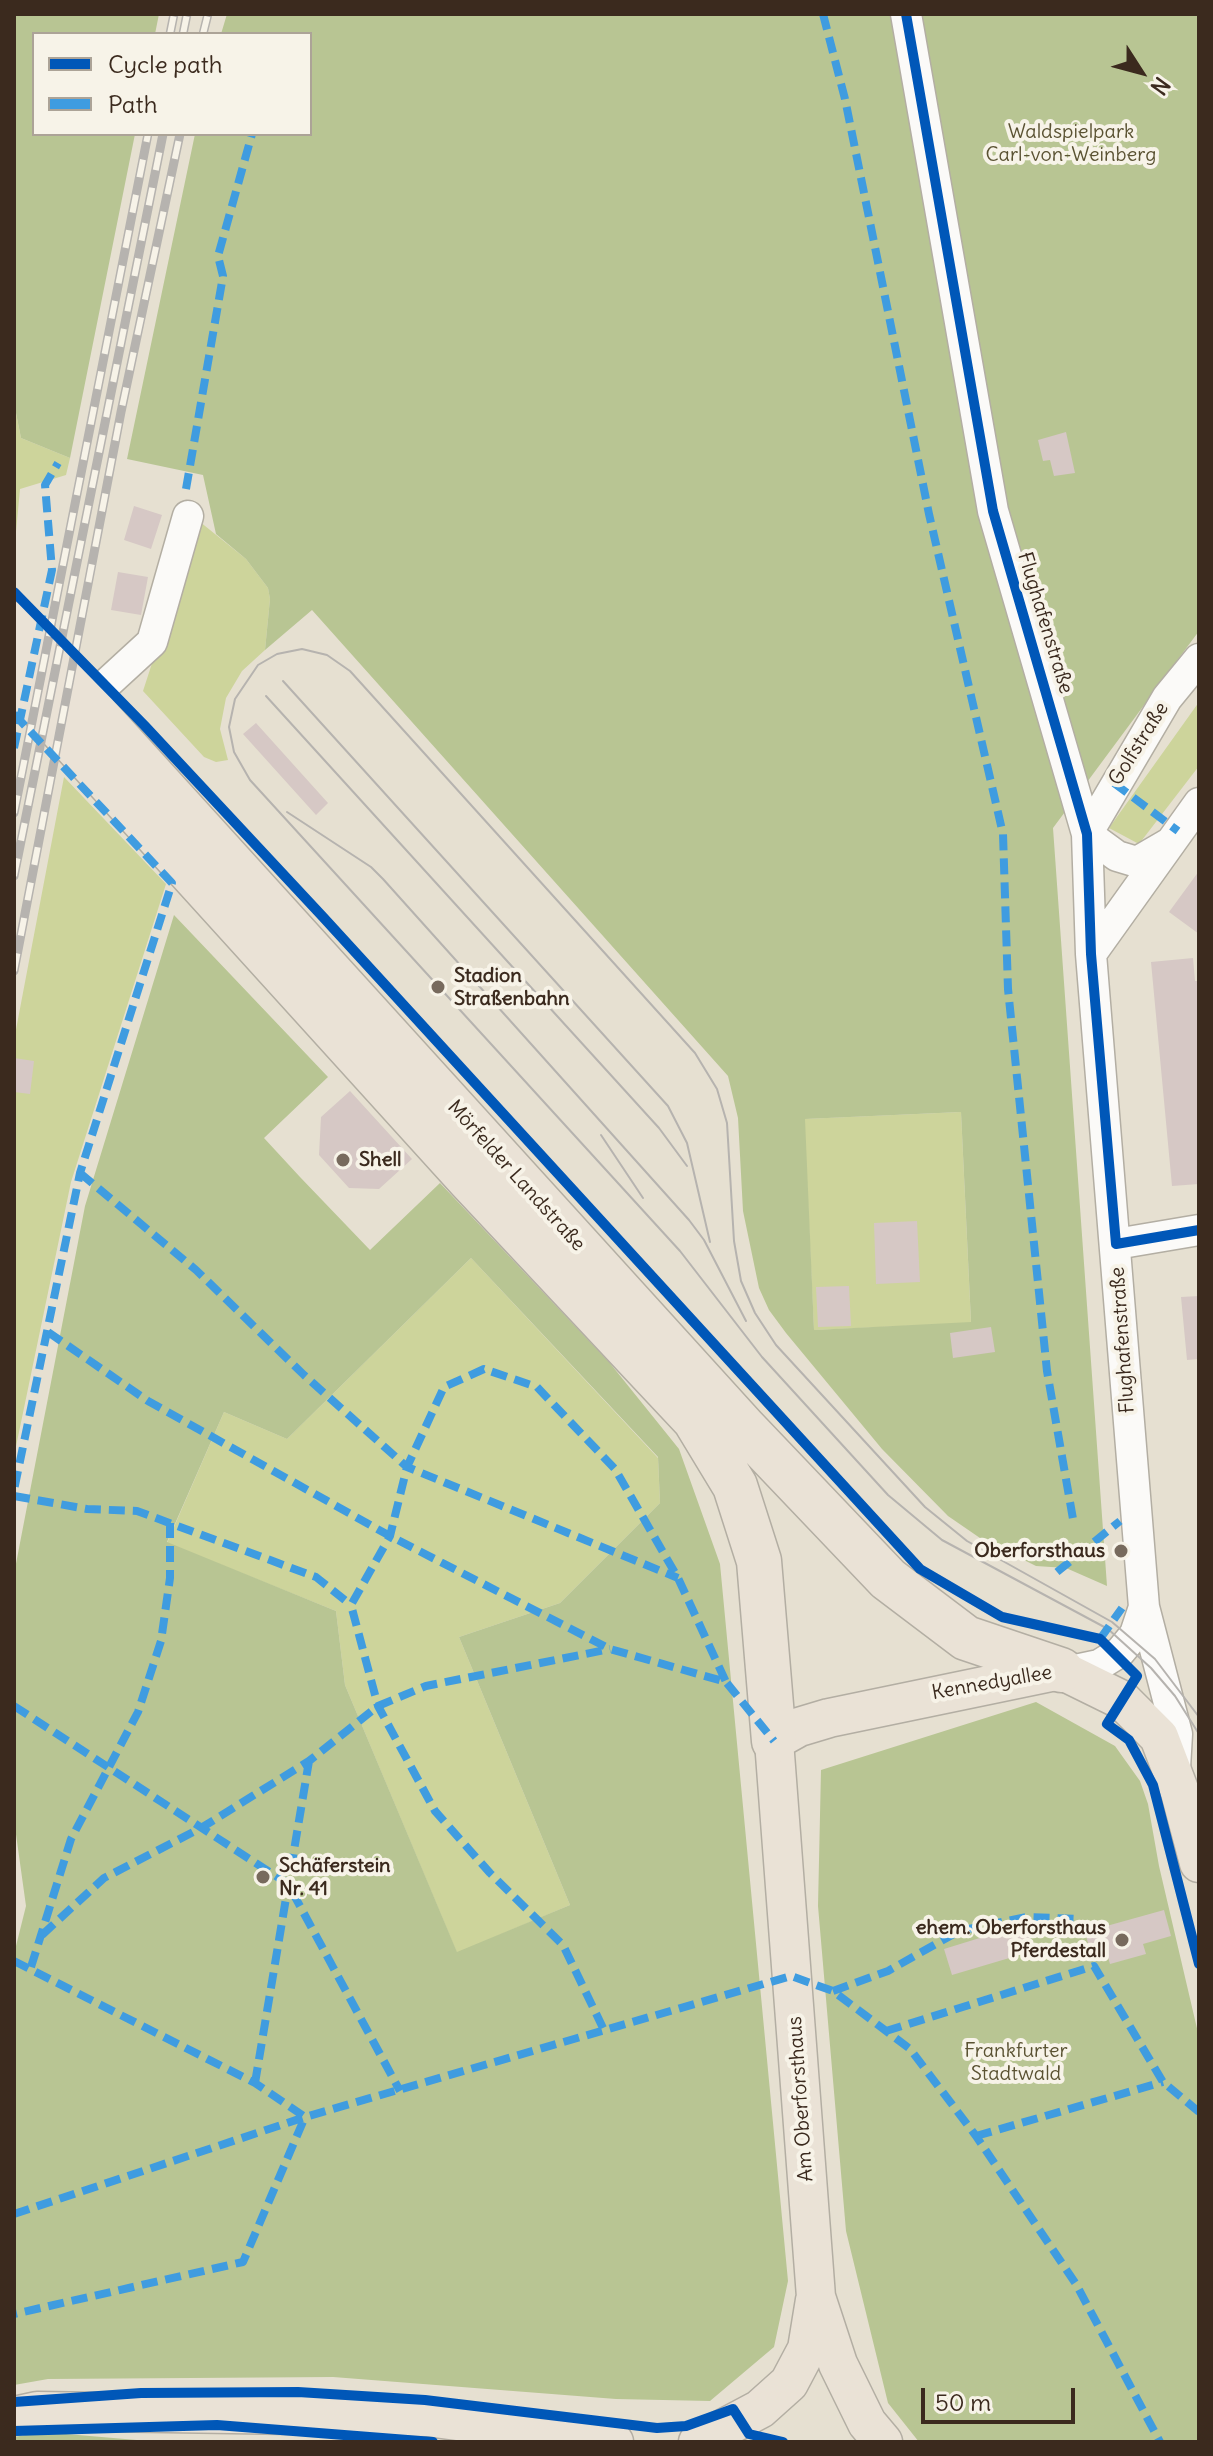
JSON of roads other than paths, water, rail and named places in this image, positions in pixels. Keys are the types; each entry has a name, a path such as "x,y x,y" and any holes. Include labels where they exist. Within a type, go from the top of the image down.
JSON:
{"highway":[{"name":"Mörfelder Landstraße","path":"14,624 745,1429 888,1579 966,1638 1063,1671"},
{"name":"Mörfelder Landstraße","path":"14,677 469,1179 695,1420 735,1486 759,1561 774,1741"}],"main road":[{"name":"Kennedyallee","path":"774,1741 799,1727 829,1718 1063,1671 1108,1691 1144,1718 1159,1737 1174,1774 1199,1863"},
{"name":"Am Oberforsthaus","path":"774,1741 816,2297 838,2364 867,2423 883,2442"},
{"path":"698,2442 760,2409 789,2383 807,2349 816,2297"},
{"path":"14,2416 37,2411 427,2417 614,2442"}],"street":[{"name":"Flughafenstraße","path":"906,14 993,511 1087,834 1091,954 1144,1607 1177,1734 1174,1774"},
{"path":"89,706 103,687 152,642 188,516"},
{"name":"Golfstraße","path":"1087,834 1167,698 1199,659"},
{"path":"1091,954 1182,841 1199,803"},
{"path":"1087,834 1117,856 1137,862 1182,841"},
{"path":"1116,1244 1199,1230"},
{"name":"Flughafenstraße","path":"1063,1671 1099,1665 1120,1652 1135,1634 1144,1607"}],"tram line":[{"path":"1199,1717 1155,1659 1112,1622 967,1541 925,1507 776,1345 755,1313 741,1281 734,1241 727,1123 717,1089 695,1053 350,671 327,655 302,649 277,654 258,665 235,699 229,727 234,752 250,780 680,1251 762,1357 888,1495 942,1540 1108,1629 1151,1668 1175,1696 1199,1734"},
{"path":"283,681 668,1106 687,1143 710,1242"},
{"path":"266,696 659,1128 687,1166"},
{"path":"287,812 371,867 383,879 689,1220 704,1240 746,1321"},
{"path":"601,1135 643,1198"}],"railway":[{"path":"170,32 174,14"},
{"path":"183,32 187,14"},
{"path":"204,32 208,14"},
{"path":"14,813 148,136"},
{"path":"14,876 163,136"},
{"path":"14,971 121,412 180,136"}],"place":[{"name":"Stadion Straßenbahn","path":"438,987"},
{"name":"Shell","path":"343,1160"},
{"name":"Oberforsthaus","path":"1121,1551"},
{"name":"Schäferstein Nr. 41","path":"263,1877"},
{"name":"ehem. Oberforsthaus Pferdestall","path":"1122,1940"}],"park label":[{"name":"Waldspielpark Carl-von-Weinberg","path":"1071,144"},
{"name":"Frankfurter Stadtwald","path":"1016,2062"}]}
